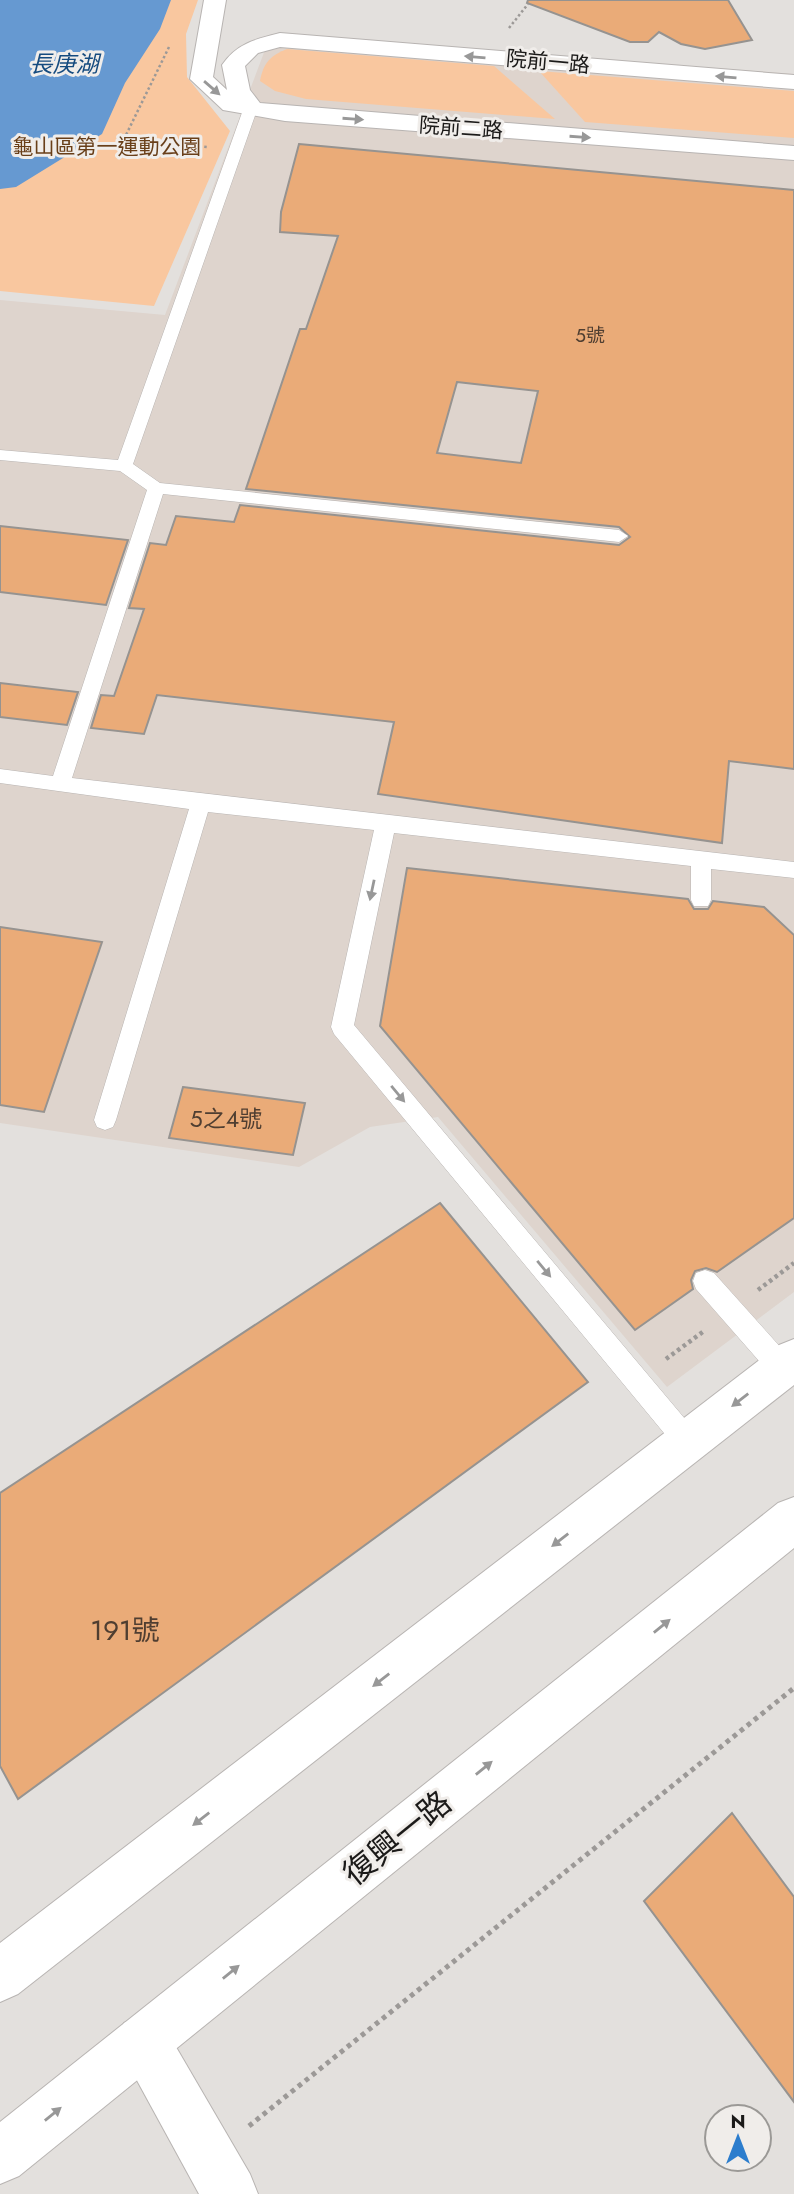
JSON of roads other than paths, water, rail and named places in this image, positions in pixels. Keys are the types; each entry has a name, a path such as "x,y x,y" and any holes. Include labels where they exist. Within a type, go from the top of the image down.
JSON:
{"street":[{"name":"院前一路","path":"215,1 223,27 252,38 794,82"},
{"name":"院前二路","path":"215,1 201,79 231,105 285,114 794,153"},
{"path":"251,107 239,91 233,65 250,48 291,41"},
{"path":"0,1976 788,1364"},
{"name":"復興一路","path":"0,2157 794,1519"},
{"path":"143,2042 219,2176"}],"lane":[{"path":"124,466 251,107"},
{"path":"0,455 124,466 156,488 619,536"},
{"path":"60,783 156,488"},
{"path":"0,776 201,803 794,870"},
{"path":"105,1120 201,803"},
{"path":"386,823 342,1027 687,1441"},
{"path":"701,859 701,900"},
{"path":"705,1281 788,1364"}],"water":[{"name":"長庚湖","path":"0,0 171,0 160,29 125,83 102,134 16,187 0,189"}],"park label":[{"name":"龜山區第一運動公園","path":"107,147"}]}
